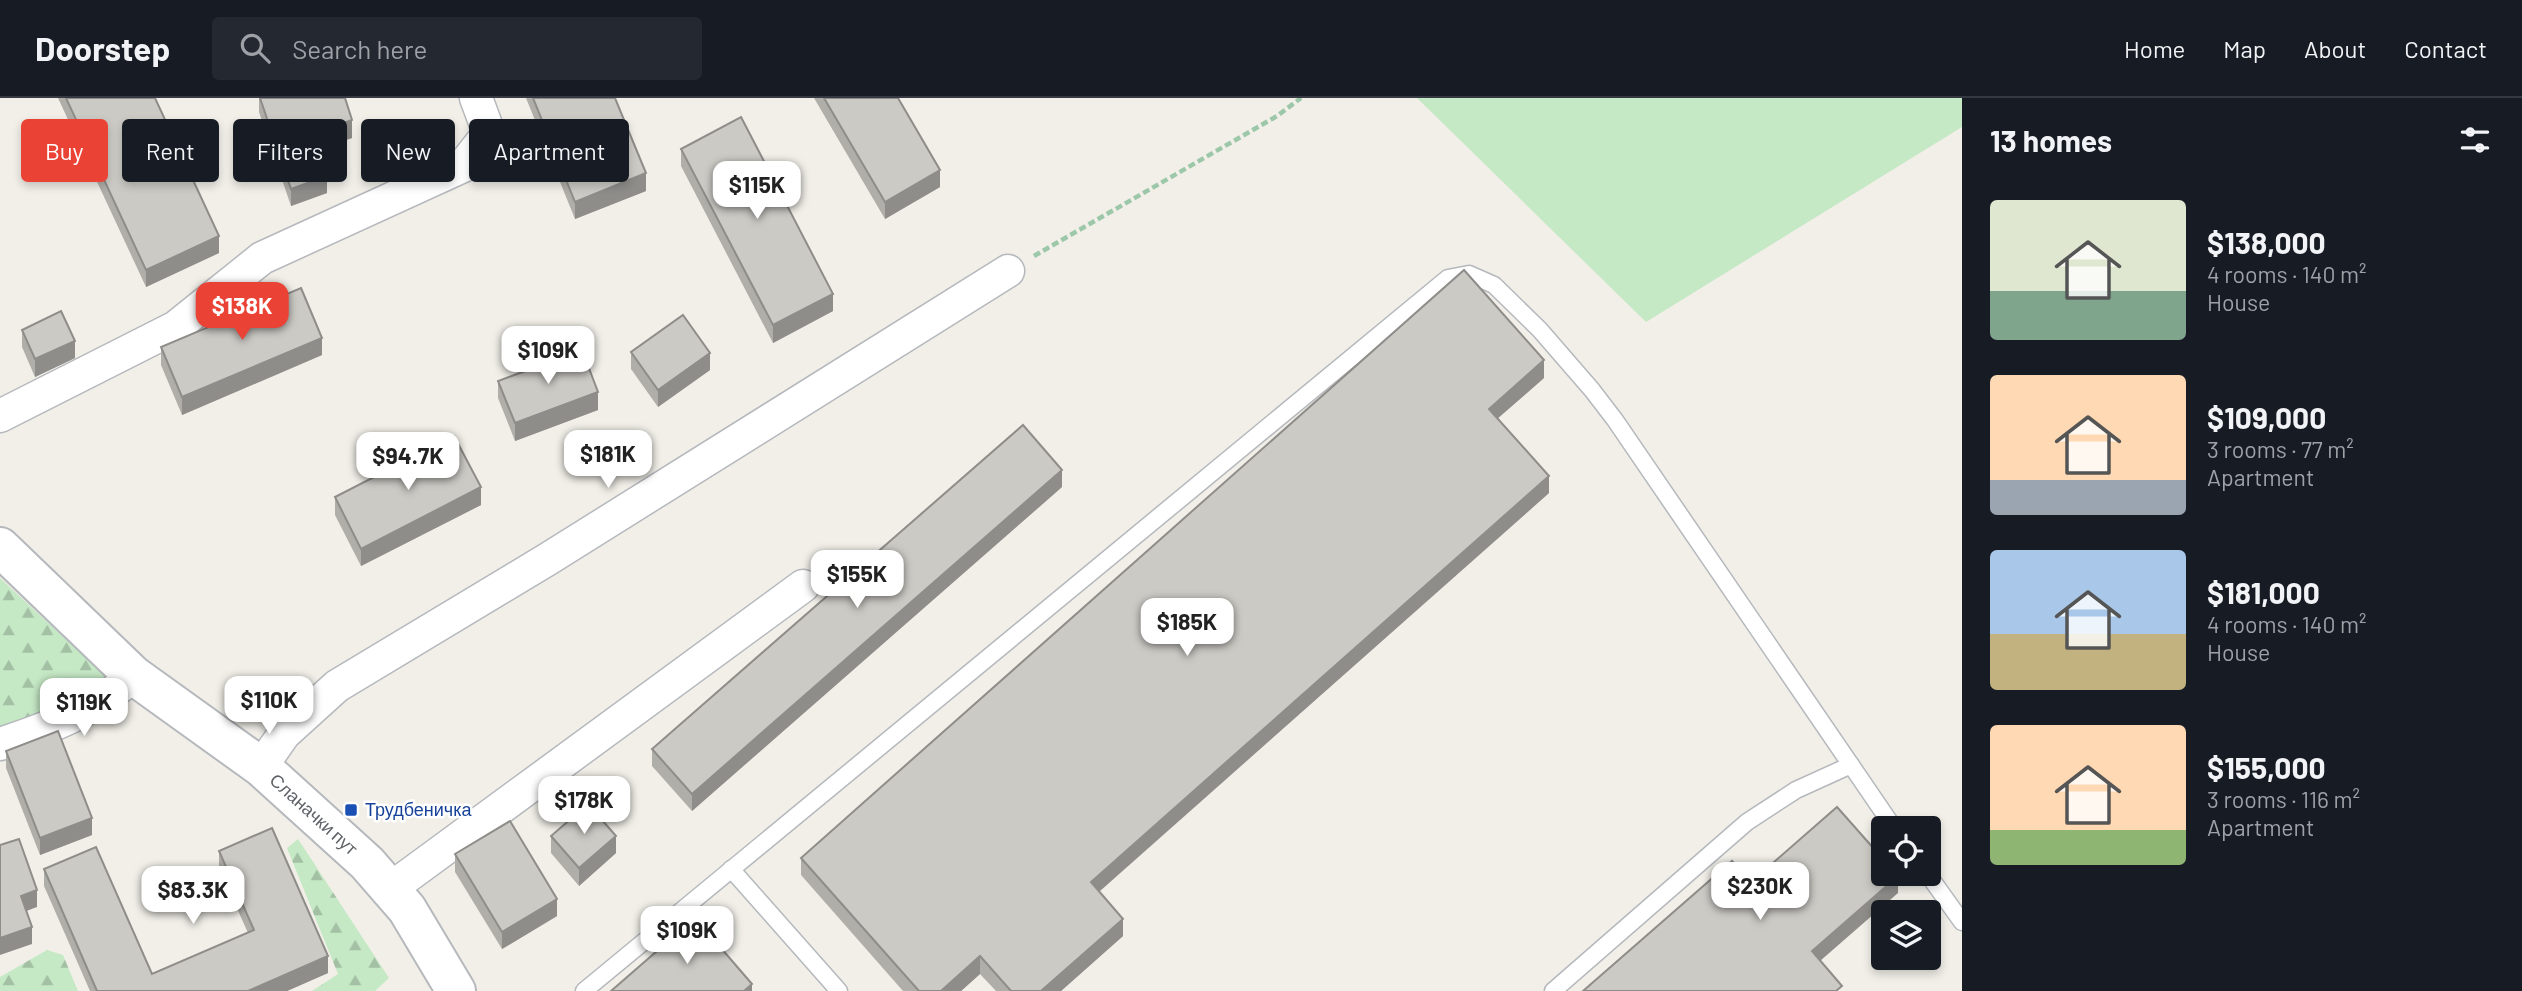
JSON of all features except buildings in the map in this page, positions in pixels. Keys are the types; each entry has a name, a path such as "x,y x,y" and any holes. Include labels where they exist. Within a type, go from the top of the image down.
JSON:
{"street":[{"path":"0,416 176,327 262,258 463,166 489,133 476,98"},
{"path":"261,767 284,734 337,685 548,559 1008,271"},
{"name":"Сланачки пут","path":"0,547 133,675 261,767 334,831 407,909 456,991"},
{"path":"390,889 803,586"},
{"path":"0,744 97,704 119,689 133,675"}],"lane":[{"path":"584,991 1448,278 1469,274 1493,285 1531,321 1607,410 1886,816"},
{"path":"1553,991 1747,822 1796,790 1851,765"},
{"path":"731,869 839,991"},
{"path":"1936,886 1962,922"}],"path":[{"path":"1008,271 1276,116 1301,98"}],"green space":[{"path":"1417,98 1962,98 1962,127 1646,322"},
{"path":"0,578 119,689 0,744"},
{"path":"298,839 389,978 375,991 312,991 338,974 287,848"},
{"path":"47,950 63,955 78,991 0,991 0,977"}],"place":[{"name":"Трудбеничка","path":"351,810"}]}
